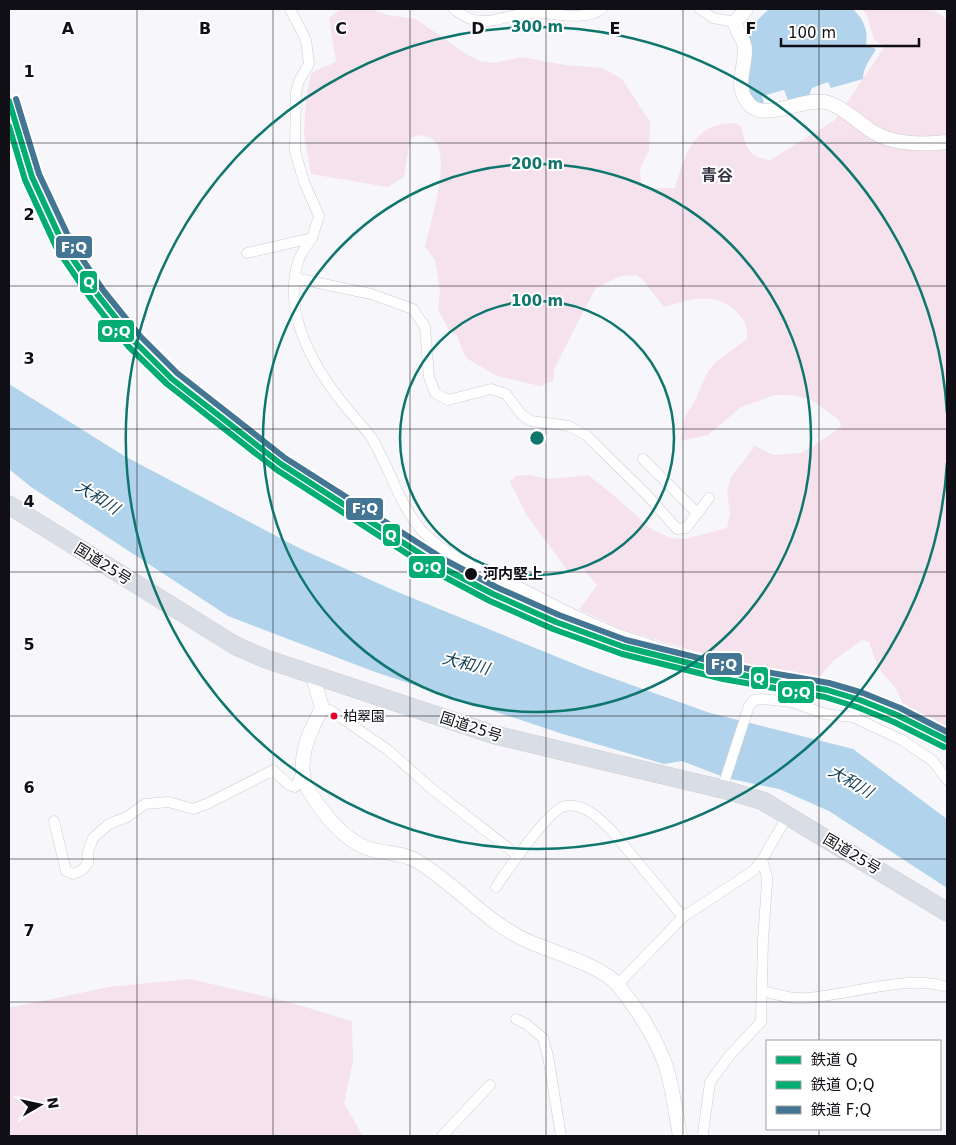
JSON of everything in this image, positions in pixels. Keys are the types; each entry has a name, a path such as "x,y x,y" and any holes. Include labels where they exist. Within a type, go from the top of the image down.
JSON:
{"highway":[{"name":"国道25号","path":"9,505 236,646 266,659 495,735 724,781 788,815 947,912"}],"street":[{"path":"290,9 306,40 309,64 299,81 296,92 295,151 304,182 319,216 312,238 298,260 294,278 296,312 302,337 313,360 336,396 371,436 409,512 421,529 454,556 572,614 632,639 732,667 833,687 861,695 852,717"},
{"path":"458,10 472,20 484,22 528,13 565,16 595,14 602,9"},
{"path":"700,9 713,18 735,22"},
{"path":"735,22 746,9"},
{"path":"735,22 744,42 745,50 739,82 743,97 750,106 757,110 765,112 806,103 828,102 848,113 872,131 898,142 927,144 947,142"},
{"path":"247,253 312,238"},
{"path":"294,278 371,294 412,309 425,327 429,378 435,393 448,400 491,389 506,394 522,415 531,421 569,426 586,435 648,496 677,529 686,528 709,498"},
{"path":"643,458 698,513"},
{"path":"312,673 322,708 309,736 303,761 304,782 325,814 340,830 357,843 370,849 394,853 416,860 443,879 476,908 506,929 529,942 576,960 618,984 650,1033 667,1069 680,1136"},
{"path":"724,781 749,706 754,700 762,699 792,702 825,714 852,717 902,740 933,761 947,780"},
{"path":"322,708 330,710 388,750 438,793 517,855"},
{"path":"54,821 66,872 72,874 82,870 88,863 88,852 93,838 109,824 127,817 145,804 170,802 193,809 209,804 273,770 289,785 295,786 303,771"},
{"path":"496,887 517,855 556,811 564,806 579,806 599,817 682,917"},
{"path":"618,984 682,917 753,871 762,860 788,815"},
{"path":"704,1136 710,1082 730,1055 761,1022 762,940 767,883 762,860"},
{"path":"762,991 787,998 806,998 914,982 947,987"},
{"path":"516,1018 543,1038 548,1056 561,1136"},
{"path":"442,1136 490,1085"}],"shaded area":[{"path":"340,9 372,9 387,15 416,19 479,61 494,63 522,57 565,65 602,68 622,79 650,122 649,150 640,169 641,183 646,188 675,188 684,161 693,143 706,130 715,126 735,123 741,127 749,150 757,156 770,160 835,120 885,46 874,40 867,15 862,9 932,9 947,19 947,728 902,703 897,690 878,668 869,642 862,640 833,661 820,677 728,661 624,630 579,610 597,585 580,566 570,574 526,514 510,482 515,476 529,475 550,479 588,475 651,529 671,538 685,539 727,528 730,514 727,491 731,477 753,449 753,445 774,455 802,453 841,427 839,420 810,399 789,395 774,395 741,407 708,435 681,441 684,419 708,371 718,360 747,339 746,325 730,306 713,299 693,299 664,307 642,279 636,275 620,276 595,289 555,367 553,381 540,386 497,376 466,358 457,336 447,327 438,309 440,290 435,260 425,247 435,208 440,174 441,159 439,148 433,140 419,135 410,139 404,177 388,187 311,174 304,134 306,97 311,74 336,62 329,18"},
{"path":"190,979 285,1001 352,1021 353,1062 344,1103 363,1136 9,1136 9,1006 13,1007 109,987"}],"water":[{"path":"769,9 853,9 864,25 866,45 876,49 866,67 863,79 831,88 828,82 812,88 809,96 788,100 784,90 762,96 765,108 747,96 744,33"},
{"name":"大和川","path":"9,384 126,457 301,549 400,593 587,669 710,713 853,749 947,819 947,888 829,811 779,789 726,778 682,761 664,764 563,734 375,672 228,616 31,487 9,469"}],"rail line":[{"name":"F;Q","path":"16,99 39,174 71,242 103,290 140,336 177,373 285,458 445,560 496,587 559,615 626,640 727,665 829,683 863,693 900,708 947,732"},
{"name":"Q","path":"9,101 32,177 64,246 97,294 134,341 172,379 281,464 441,567 493,594 556,622 624,647 725,672 827,690 860,700 897,715 947,740"},
{"name":"O;Q","path":"9,126 25,180 57,249 91,299 128,346 167,384 277,470 437,573 490,601 553,629 622,654 723,679 825,697 894,722 944,747"}],"place":[{"name":"河内堅上","path":"471,574"},
{"name":"柏翠園","path":"334,716"}],"district":[{"name":"青谷","path":"717,175"}]}
